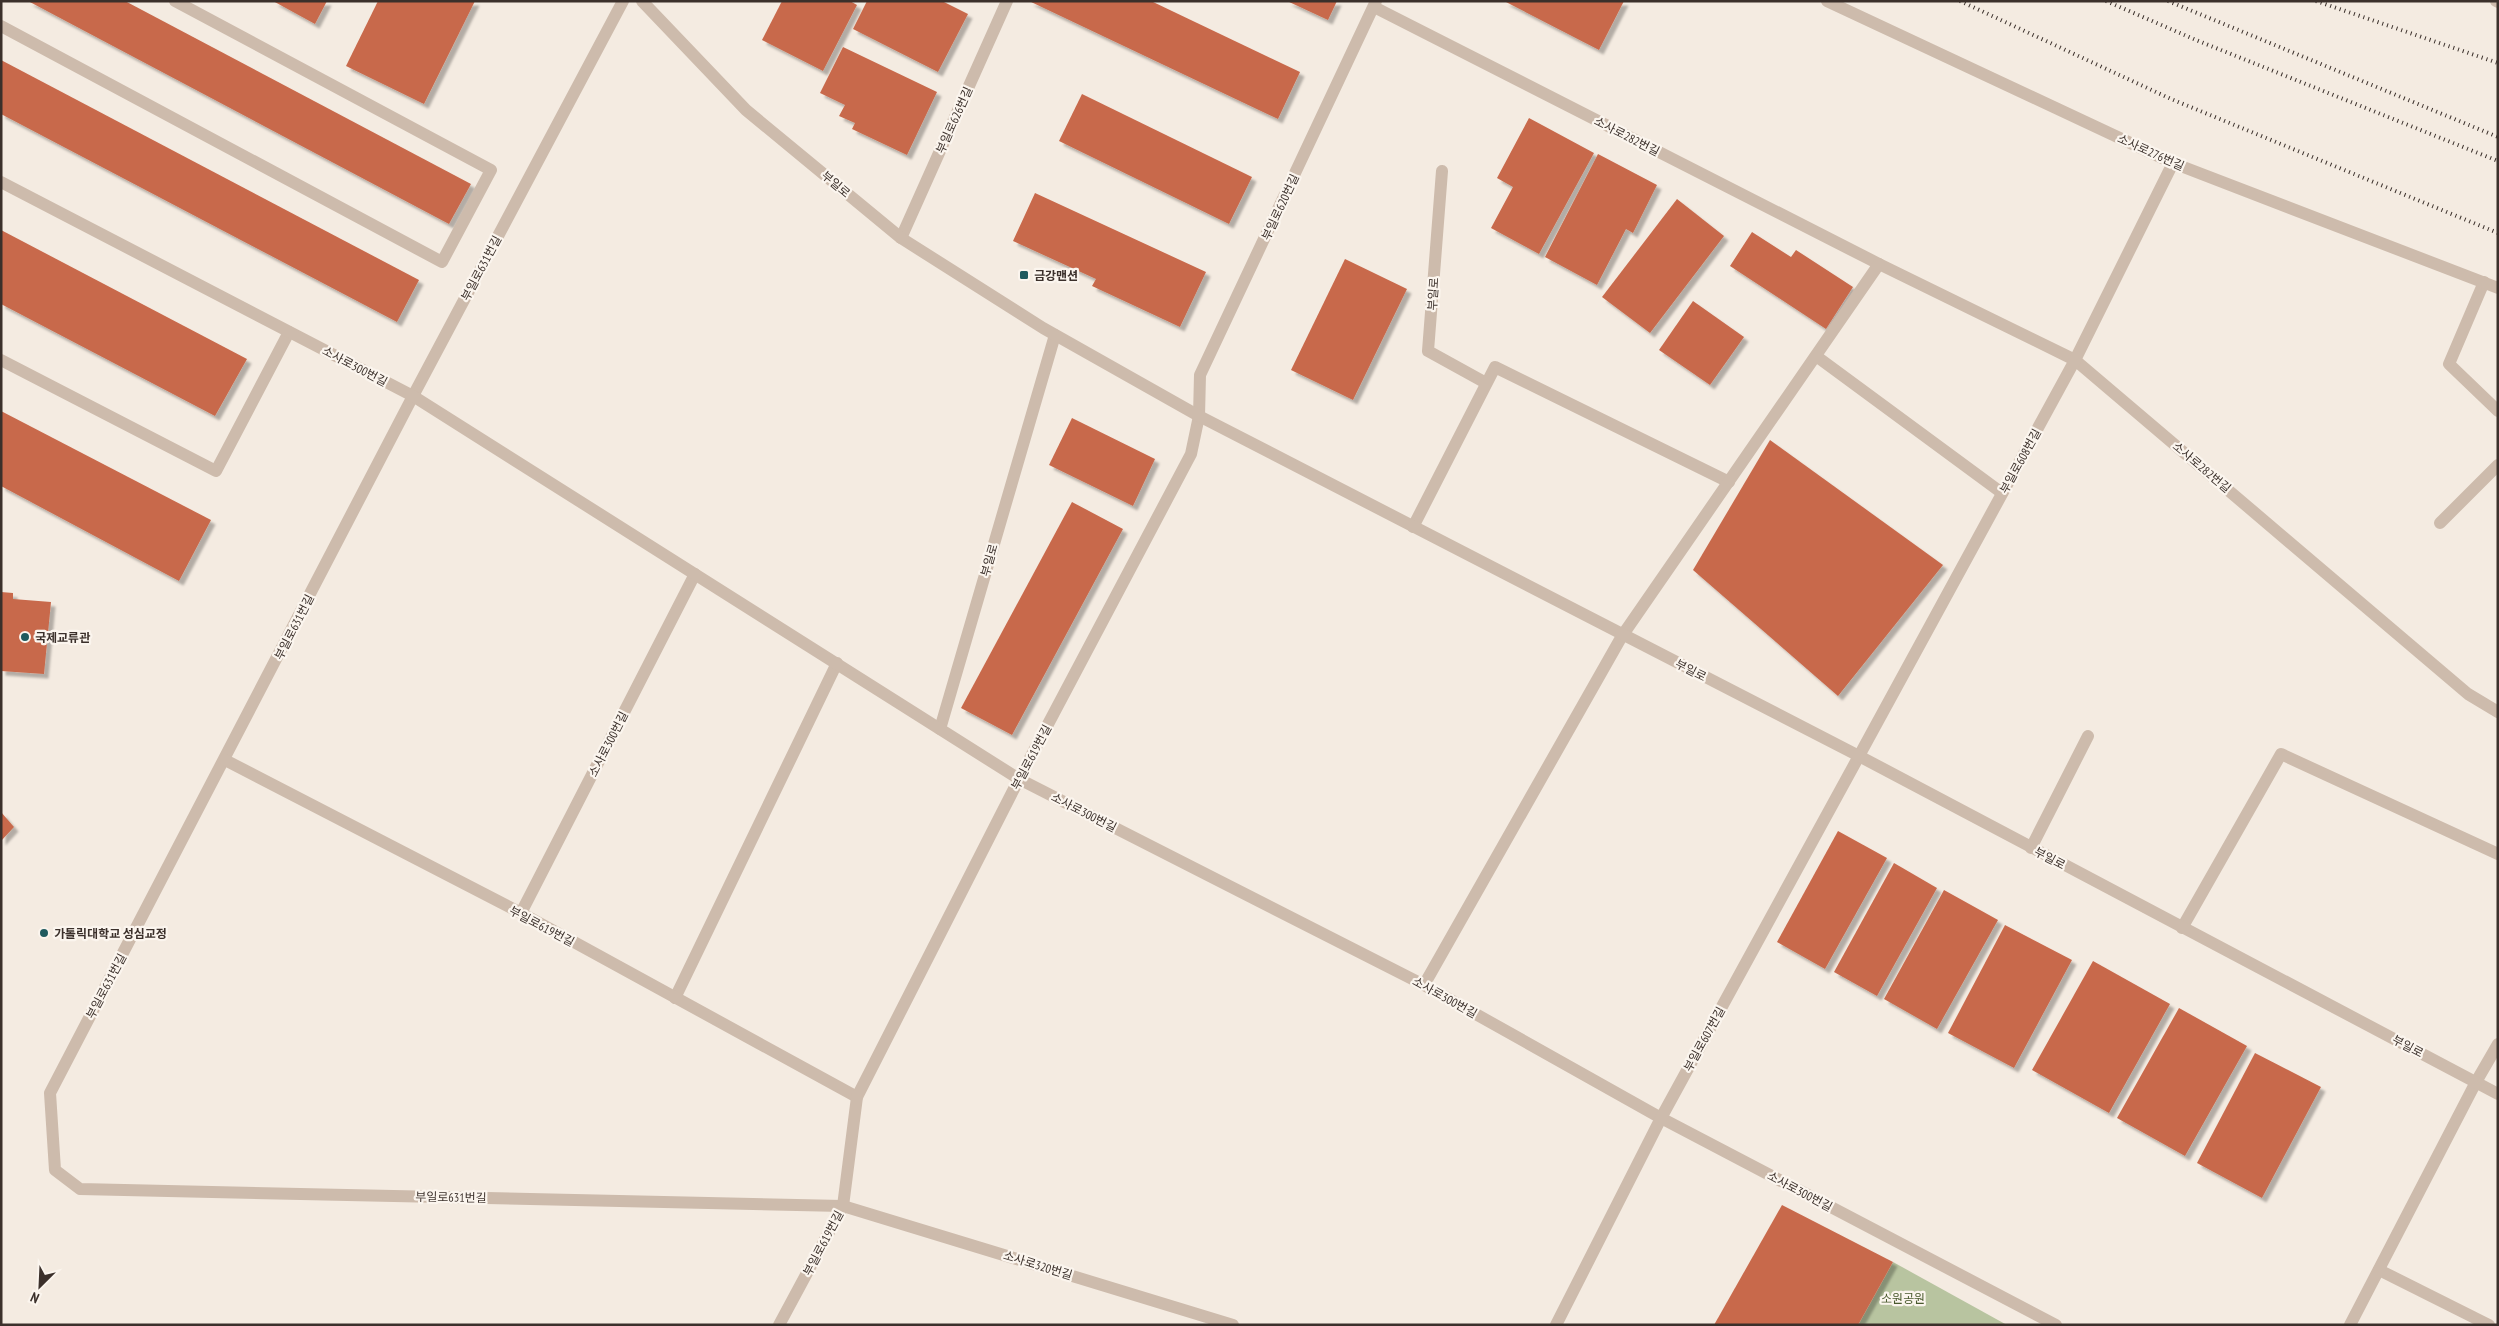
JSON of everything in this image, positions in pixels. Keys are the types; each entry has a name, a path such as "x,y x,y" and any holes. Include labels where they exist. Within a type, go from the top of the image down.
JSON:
{"street":[{"path":"1,26 442,262 491,170 175,1"},
{"name":"부일로631번길","path":"623,1 413,396 50,1093 55,1170 80,1189 843,1206"},
{"name":"부일로","path":"642,1 746,110 901,238 1055,335 1199,416 1622,636 1859,756 2498,1094"},
{"name":"부일로626번길","path":"901,238 1007,1"},
{"name":"소사로276번길","path":"1827,1 2173,163 2498,288"},
{"name":"소사로282번길","path":"1375,4 1879,264 2075,360 2468,694 2498,712"},
{"name":"부일로620번길","path":"1199,416 1200,375 1375,4"},
{"name":"부일로608번길","path":"1859,756 2075,360 2173,163"},
{"name":"부일로","path":"1442,171 1428,351 1486,383"},
{"name":"소사로300번길","path":"1,182 413,396 1019,779 1424,985 1661,1118 2056,1325"},
{"path":"1424,985 1622,636 1879,264"},
{"path":"2484,282 2449,364 2498,411"},
{"path":"1,360 216,471 289,332"},
{"name":"부일로","path":"940,728 1055,335"},
{"path":"1816,356 2002,493"},
{"path":"1413,527 1495,367 1729,482"},
{"name":"부일로619번길","path":"779,1325 843,1206 857,1097 1019,779 1191,454 1199,416"},
{"path":"2440,523 2498,465"},
{"name":"소사로300번길","path":"521,914 695,574"},
{"path":"676,998 837,663"},
{"path":"2031,848 2088,736"},
{"path":"2182,928 2281,754 2498,854"},
{"name":"부일로607번길","path":"1556,1325 1661,1118 1859,756"},
{"name":"부일로619번길","path":"225,760 521,914 857,1097"},
{"path":"2350,1325 2476,1082 2498,1044"},
{"name":"소사로320번길","path":"843,1206 1233,1325"},
{"path":"2379,1270 2489,1325"}],"green space":[{"name":"소원공원","path":"1893,1262 2007,1325 1858,1325"}],"building":[{"path":"28,1 125,1 471,184 449,224"},
{"path":"273,1 327,1 315,24"},
{"path":"378,1 475,1 424,104 346,66"},
{"path":"782,1 850,1 857,5 823,71 762,40"},
{"path":"867,1 942,1 968,14 938,72 853,29"},
{"path":"1029,1 1151,1 1300,72 1278,119"},
{"path":"1287,1 1337,1 1328,20"},
{"path":"1504,1 1624,1 1599,50"},
{"path":"843,47 937,92 907,155 852,129 855,123 839,116 845,105 820,93"},
{"path":"1,60 419,280 397,322 1,114"},
{"path":"1082,94 1252,177 1229,224 1059,141"},
{"path":"1529,118 1594,153 1539,254 1491,228 1513,187 1497,178"},
{"path":"1598,154 1657,185 1633,233 1626,229 1597,285 1545,257"},
{"path":"1035,193 1206,272 1180,327 1092,286 1096,279 1013,241"},
{"path":"1677,199 1724,236 1650,333 1602,297"},
{"path":"1,230 247,359 215,416 1,304"},
{"path":"1752,232 1791,257 1796,250 1853,287 1826,329 1730,266"},
{"path":"1345,259 1407,289 1353,400 1291,370"},
{"path":"1693,301 1744,337 1710,385 1659,350"},
{"path":"1,411 211,520 179,581 1,486"},
{"path":"1072,418 1155,459 1133,506 1049,465"},
{"path":"1770,440 1943,565 1838,696 1693,570"},
{"path":"1072,502 1123,529 1012,735 961,708"},
{"name":"국제교류관","path":"1,592 13,593 13,599 51,602 44,674 1,671"},
{"path":"1,812 14,827 1,841"},
{"path":"1838,831 1887,858 1825,969 1777,942"},
{"path":"1894,863 1937,888 1877,996 1834,972"},
{"path":"1944,890 1998,920 1937,1029 1884,999"},
{"path":"2005,925 2072,960 2014,1068 1948,1033"},
{"path":"2093,961 2170,1004 2109,1113 2032,1070"},
{"path":"2179,1008 2247,1046 2185,1156 2117,1118"},
{"path":"2255,1053 2321,1087 2262,1198 2197,1163"},
{"path":"1782,1205 1893,1262 1858,1325 1714,1325"}],"railway":[{"path":"1960,1 2171,99 2498,233"},
{"path":"2106,1 2196,40 2498,161"},
{"path":"2168,1 2498,137"},
{"path":"2316,1 2498,63"}],"place":[{"name":"금강맨션","path":"1024,275"},
{"name":"국제교류관","path":"25,637"},
{"name":"가톨릭대학교 성심교정","path":"44,933"}]}
